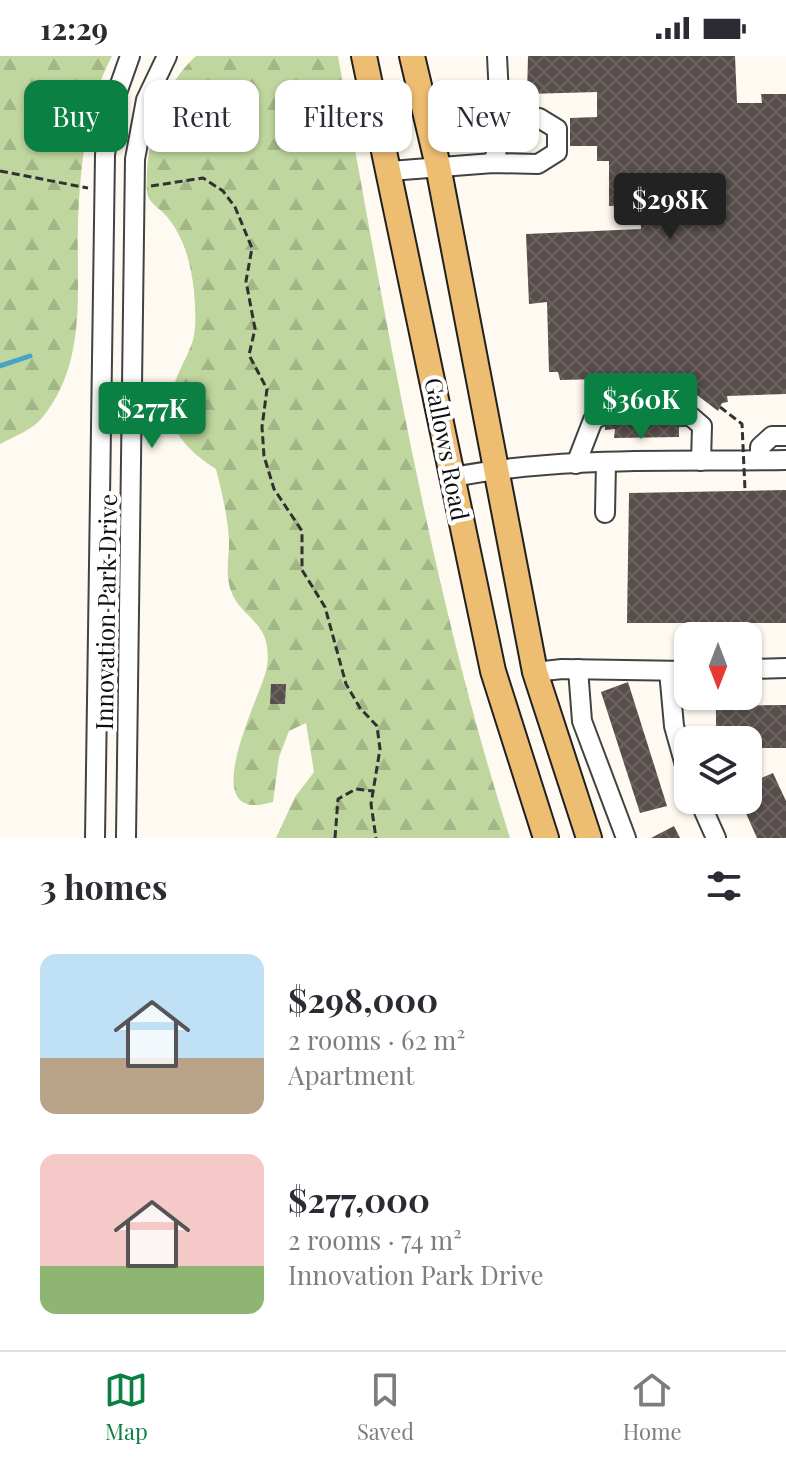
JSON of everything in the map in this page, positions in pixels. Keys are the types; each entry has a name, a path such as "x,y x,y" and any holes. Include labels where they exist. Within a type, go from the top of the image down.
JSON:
{"main road":[{"name":"Gallows Road","path":"412,56 438,166 535,672 589,838"},
{"name":"Gallows Road","path":"364,62 390,171 493,671 546,838"}],"street":[{"name":"Innovation Park Drive","path":"95,838 104,188 112,107 130,56"},
{"name":"Innovation Park Drive","path":"126,838 134,187 141,120 152,83 167,56"},
{"path":"497,56 498,80"},
{"path":"390,171 493,163 538,164 557,152 559,143 557,129 550,121 539,119"},
{"path":"493,163 496,152"},
{"path":"687,413 702,426 701,461"},
{"path":"576,464 593,420 604,414"},
{"path":"760,460 760,447 772,436 786,436"},
{"path":"454,477 497,469 576,464 786,460"},
{"path":"605,513 606,463"},
{"path":"762,669 786,668"},
{"path":"578,669 582,721 626,838"},
{"path":"535,672 578,669 674,671"},
{"path":"705,814 716,838"}],"path":[{"path":"0,171 76,187 104,188"},
{"path":"134,187 169,185 194,176 203,178 223,191 245,229 253,255 246,281 255,329 249,355 267,389 262,427 264,456 274,489 302,531 302,570 325,607 346,684 360,708 377,726 380,749 373,791 376,838"},
{"path":"720,407 742,424 745,490"},
{"path":"335,838 338,799 356,789 373,791"}],"green space":[{"path":"0,56 112,56 101,80 24,80 24,152 84,152 78,223 78,299 73,349 57,396 38,422 0,444"},
{"path":"196,56 338,56 342,80 275,80 275,152 356,152 392,352 433,548 481,742 510,838 276,838 295,797 314,772 306,723 289,731 279,757 273,802 249,805 237,796 234,779 236,757 266,671 267,647 262,631 239,606 229,585 227,523 216,469 186,444 173,424 171,399 194,334 194,291 183,243 174,226 147,194 147,171 149,152 259,152 259,80 175,80"}],"building":[{"path":"528,56 735,56 737,103 762,103 761,94 786,94 786,394 727,396 728,402 722,403 718,411 693,392 693,382 688,382 687,427 679,427 679,437 614,438 615,429 605,430 603,379 560,380 558,372 549,372 547,302 529,304 526,234 641,229 640,205 609,206 609,161 597,161 597,146 570,146 570,118 597,117 597,92 539,94 539,80 527,80"},
{"path":"786,490 786,623 627,623 629,493"},
{"path":"628,682 667,806 640,813 601,692"},
{"path":"271,684 286,684 285,704 270,704"},
{"path":"762,705 786,705 786,748 762,748 762,726 716,726 716,710 762,710"},
{"path":"773,773 786,801 786,838 757,838 746,814 762,814 762,778"},
{"path":"674,826 680,838 651,838"}],"waterway":[{"path":"0,366 30,356"}],"tunnel":[{"path":"604,414 687,413"}]}
